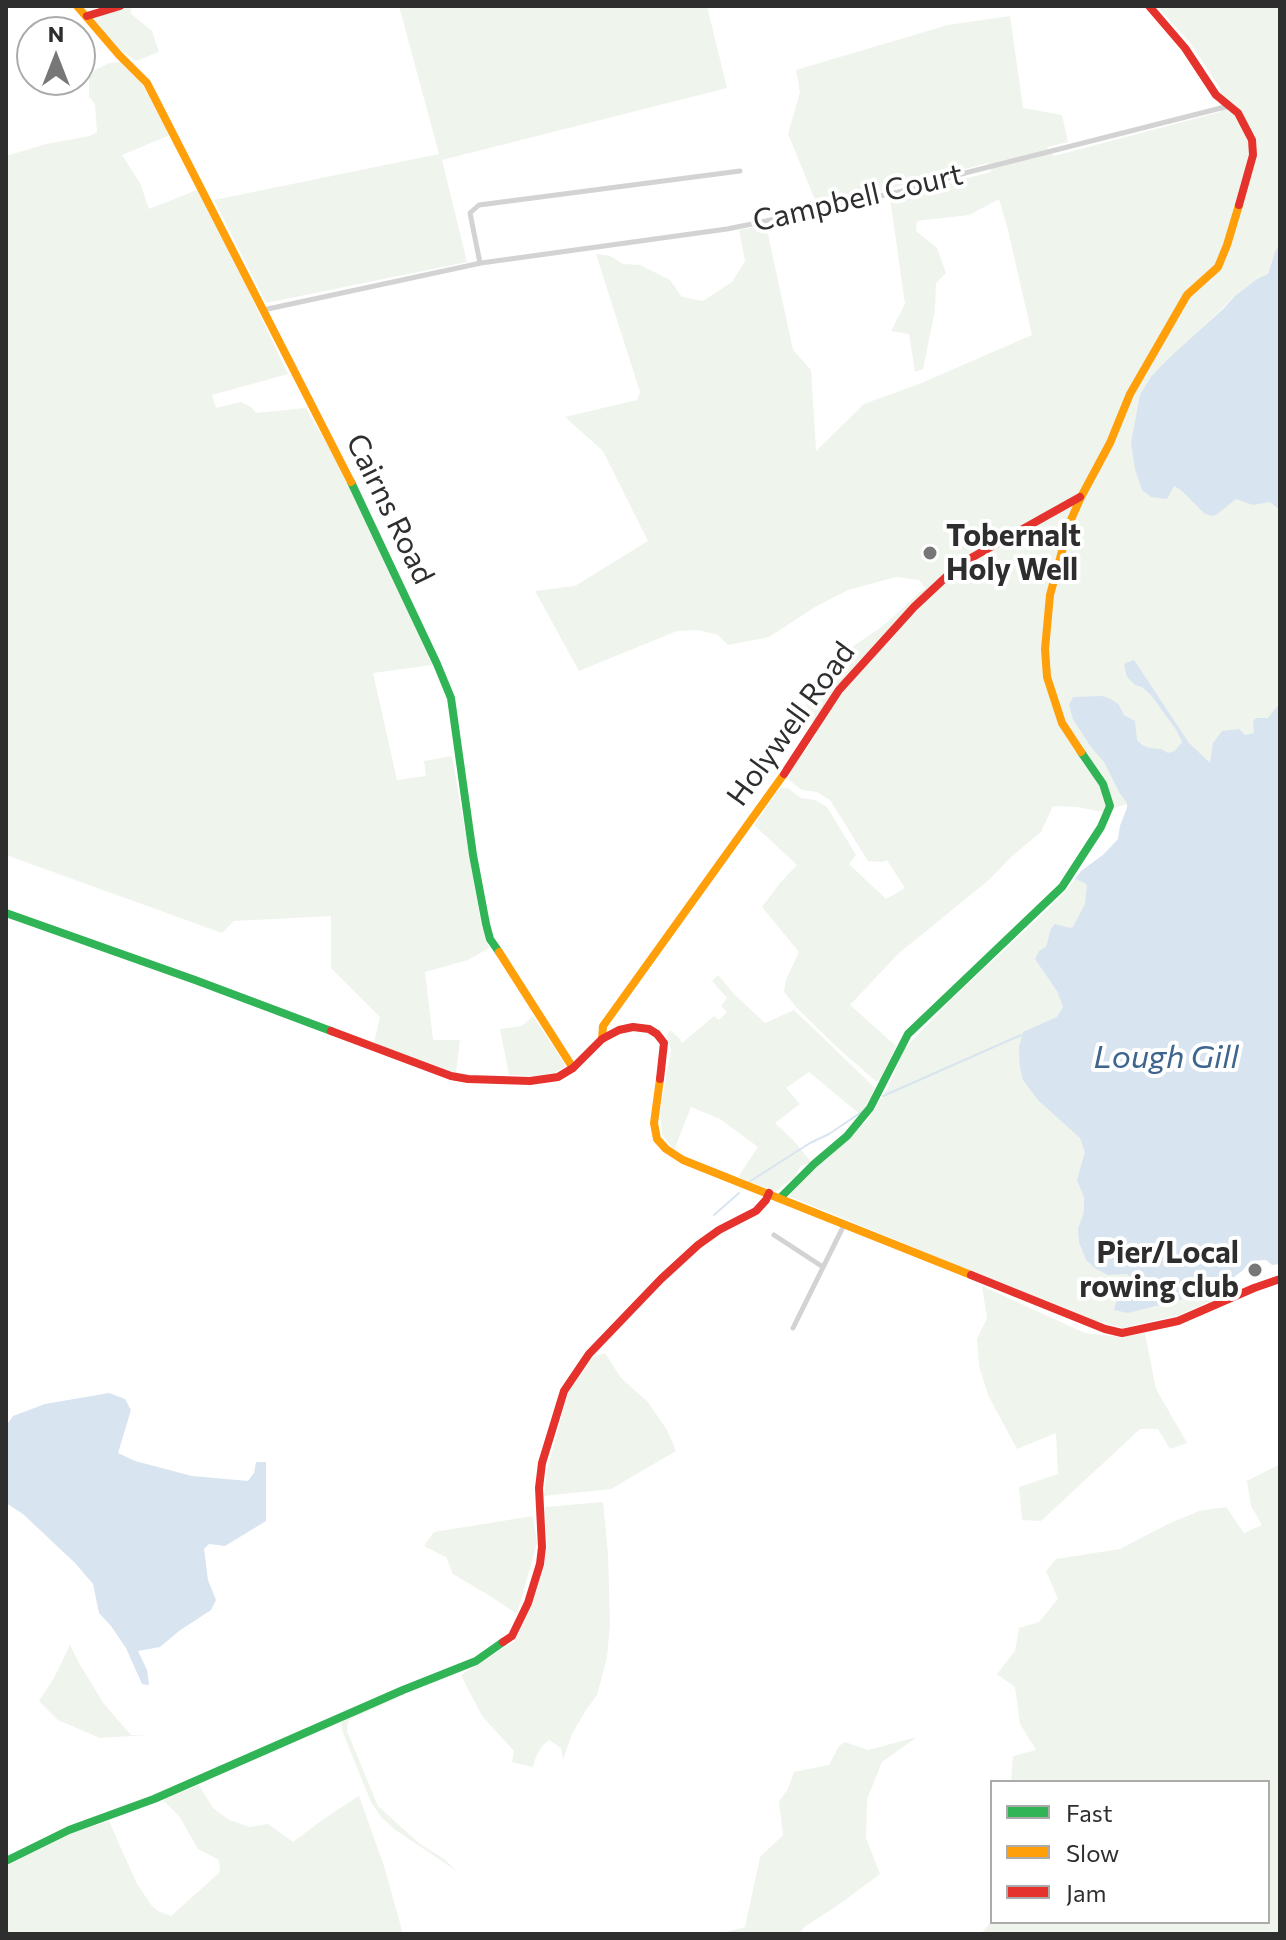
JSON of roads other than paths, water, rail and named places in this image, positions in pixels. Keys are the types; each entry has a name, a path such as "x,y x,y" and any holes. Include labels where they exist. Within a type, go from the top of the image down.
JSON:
{"street":[{"name":"Cairns Road","path":"77,6 87,16"},
{"path":"87,16 120,6"},
{"path":"780,1198 847,1136 870,1108 908,1034 1062,887 1107,817 1110,806 1107,794 1094,769 1062,723 1047,677 1045,649 1050,595 1070,522 1110,443 1130,394 1187,295 1218,267 1253,155 1247,126 1238,113 1216,95 1185,48 1149,6"},
{"name":"Cairns Road","path":"96,27 147,83 339,457 437,664 451,698 473,855 490,939 573,1068"},
{"name":"Campbell Court","path":"263,310 481,263 757,223 903,191 1230,106"},
{"name":"Campbell Court","path":"481,263 470,213 479,205 740,171"},
{"name":"Holywell Road","path":"602,1039 603,1026 851,675 946,577 971,558 1081,497"},
{"path":"6,913 451,1076 494,1081 558,1077 573,1068 602,1039 619,1030 633,1027 649,1029 664,1043 654,1123 657,1139 666,1149 683,1160 1086,1323 1122,1333 1178,1321 1280,1279"},
{"path":"6,1861 69,1830 154,1799 364,1706 476,1661 512,1636 528,1603 540,1564 539,1488 542,1463 564,1391 589,1354 661,1279 698,1245 756,1211 769,1193"},
{"path":"793,1328 844,1224"},
{"path":"774,1235 823,1267"}],"water":[{"path":"1280,243 1280,510 1270,502 1253,505 1236,499 1212,516 1205,514 1174,486 1167,499 1151,497 1142,490 1131,443 1140,395 1150,378 1168,359 1235,296 1268,274"},
{"name":"Lough Gill","path":"1134,660 1189,743 1210,763 1213,743 1222,731 1239,729 1245,735 1254,733 1253,721 1268,718 1280,703 1280,1264 1272,1265 1266,1260 1251,1261 1227,1282 1192,1297 1128,1313 1114,1310 1117,1300 1135,1285 1134,1279 1127,1274 1108,1275 1096,1269 1086,1260 1079,1242 1078,1229 1084,1212 1084,1197 1077,1180 1085,1152 1080,1138 1038,1100 1023,1080 1019,1047 1023,1032 1057,1017 1063,1007 1057,991 1035,959 1039,951 1046,947 1055,924 1073,927 1085,904 1087,885 1075,879 1118,839 1127,808 1104,762 1073,719 1069,705 1073,697 1102,696 1111,699 1119,705 1124,715 1135,721 1137,740 1149,748 1168,753 1175,751 1182,742 1151,695 1127,677 1124,664"},
{"path":"109,1393 125,1399 131,1410 118,1453 135,1461 192,1476 248,1481 254,1473 256,1462 266,1462 266,1521 225,1546 209,1544 204,1549 208,1580 216,1600 211,1610 160,1647 138,1651 147,1670 149,1685 142,1684 126,1648 99,1613 93,1584 23,1514 6,1503 6,1422 13,1416 45,1404"}],"waterway":[{"path":"883,1096 1021,1035"},
{"path":"749,1182 863,1111"},
{"path":"714,1215 739,1193"}],"place":[{"name":"Tobernalt Holy Well","path":"930,553"},
{"name":"Pier/Local rowing club","path":"1255,1270"}]}
